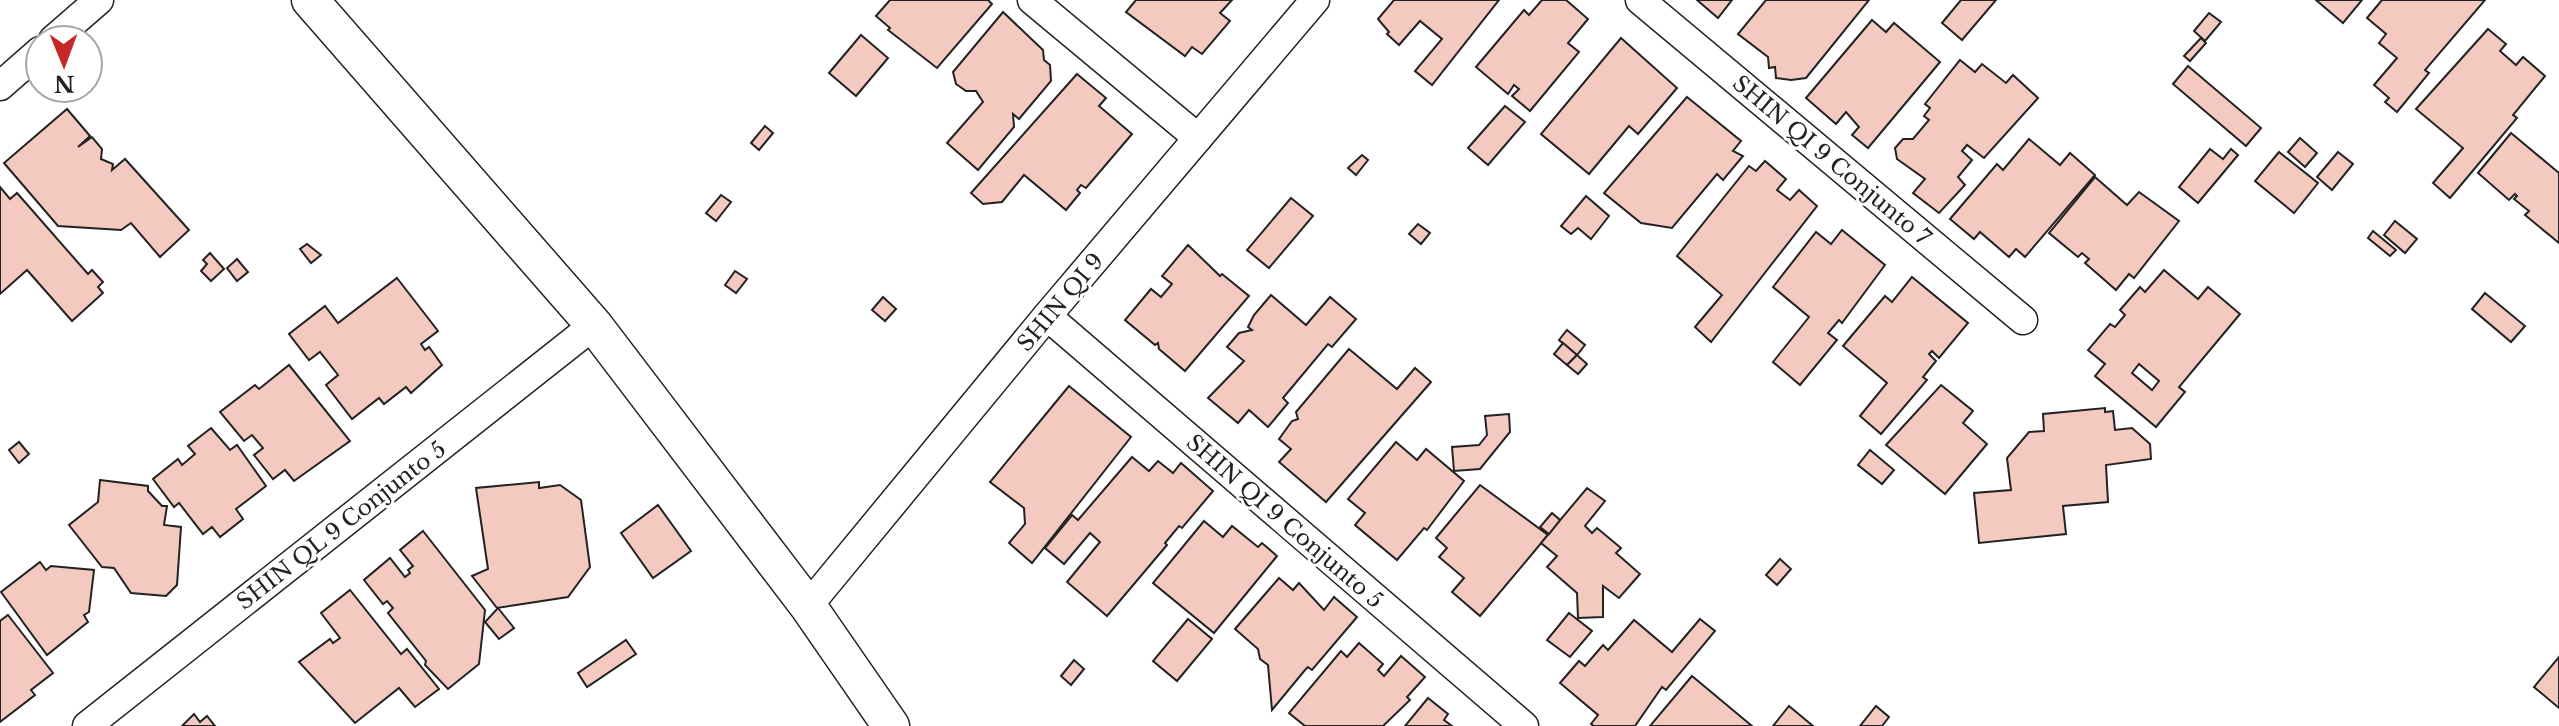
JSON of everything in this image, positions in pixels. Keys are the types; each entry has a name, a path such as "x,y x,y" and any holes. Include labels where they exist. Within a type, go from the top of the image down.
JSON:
{"street":[{"path":"71,24 99,0"},
{"path":"310,0 594,325 808,606 891,726"},
{"path":"1032,0 1198,138"},
{"name":"SHIN QI 9","path":"808,606 1047,316 1315,0"},
{"name":"SHIN QI 9 Conjunto 7","path":"1640,0 2023,320"},
{"path":"0,86 24,65"},
{"name":"SHIN QI 9 Conjunto 5","path":"1047,316 1524,726"},
{"name":"SHIN QL 9 Conjunto 5","path":"87,726 594,325"}],"building":[{"path":"890,0 988,0 992,4 937,68 888,30 890,28 876,16"},
{"path":"1136,0 1232,0 1220,13 1230,21 1202,54 1192,47 1185,56 1126,12"},
{"path":"1394,0 1499,0 1432,85 1415,71 1442,39 1420,21 1399,45 1387,34 1389,32 1378,19"},
{"path":"1542,0 1566,0 1588,19 1568,43 1579,52 1530,111 1512,96 1519,89 1514,85 1508,94 1476,67 1524,10 1529,15"},
{"path":"1697,0 1732,0 1718,18"},
{"path":"1766,0 1869,0 1806,78 1791,80 1776,78 1775,67 1769,68 1768,57 1738,34"},
{"path":"1961,0 1996,0 1962,40 1942,23"},
{"path":"2316,0 2362,0 2343,23"},
{"path":"2382,0 2485,0 2425,70 2429,73 2397,112 2385,102 2389,98 2374,85 2397,58 2379,43 2386,34 2367,18"},
{"path":"1003,12 1043,50 1044,60 1050,65 1051,81 1019,119 1013,114 1014,127 978,170 947,143 983,102 976,91 966,91 956,84 953,72"},
{"path":"2209,13 2221,22 2205,41 2194,31"},
{"path":"1872,20 1886,32 1894,23 1940,62 1868,148 1852,135 1859,127 1846,112 1836,124 1806,98"},
{"path":"2488,29 2506,44 2500,51 2516,65 2523,57 2545,76 2513,115 2517,118 2450,198 2433,183 2463,148 2416,109"},
{"path":"861,35 888,58 856,96 829,73"},
{"path":"1621,38 1677,88 1638,134 1629,126 1589,174 1541,134"},
{"path":"2201,38 2206,43 2190,61 2184,56"},
{"path":"1960,60 1975,72 1982,64 2006,83 2013,75 2038,98 1984,158 1967,145 1962,151 1972,160 1958,177 1965,185 1939,213 1913,193 1925,179 1897,159 1895,148 1903,139 1913,139 1929,120 1924,116 1930,108 1925,104"},
{"path":"2188,66 2261,128 2246,146 2173,84"},
{"path":"1077,74 1106,98 1099,106 1132,134 1086,188 1081,185 1077,190 1080,193 1066,210 1024,175 1002,202 983,204 971,193"},
{"path":"1687,97 1741,141 1733,151 1743,156 1723,180 1717,174 1672,228 1641,223 1604,193"},
{"path":"1505,106 1525,122 1488,165 1468,148"},
{"path":"67,109 90,136 78,147 92,137 102,149 101,159 113,164 112,170 125,159 189,230 160,257 131,223 121,230 58,226 4,163"},
{"path":"765,126 773,133 759,150 751,143"},
{"path":"2511,133 2559,173 2559,243 2525,215 2529,211 2514,199 2515,194 2509,200 2478,173"},
{"path":"2300,138 2317,153 2305,167 2288,152"},
{"path":"2029,139 2060,165 2070,153 2095,175 2025,257 2016,249 2009,257 1980,232 1974,239 1950,219 1997,164 2003,170"},
{"path":"2210,149 2223,159 2231,149 2238,155 2198,203 2179,187"},
{"path":"2279,152 2318,183 2294,213 2255,181"},
{"path":"2338,152 2353,164 2332,190 2317,177"},
{"path":"1362,155 1368,160 1356,175 1348,168"},
{"path":"1765,161 1786,179 1777,190 1790,200 1799,190 1817,206 1711,342 1695,327 1722,295 1677,256 1749,166 1756,171"},
{"path":"2095,177 2127,205 2139,192 2179,221 2134,278 2129,274 2116,290 2085,263 2089,259 2082,253 2078,257 2049,233"},
{"path":"0,187 10,199 17,193 88,274 92,270 103,282 98,287 103,293 72,321 27,270 0,294"},
{"path":"721,195 731,202 716,221 706,213"},
{"path":"1586,196 1609,216 1591,239 1578,228 1571,234 1561,226"},
{"path":"1291,198 1313,216 1269,268 1247,250"},
{"path":"2395,221 2417,239 2405,253 2384,235"},
{"path":"1418,224 1430,233 1421,244 1409,234"},
{"path":"1842,230 1885,265 1842,323 1839,320 1828,333 1837,340 1800,385 1773,362 1809,317 1773,287 1816,232 1831,244"},
{"path":"2373,231 2396,250 2390,256 2368,238"},
{"path":"307,244 321,255 311,263 300,249"},
{"path":"1188,245 1220,276 1222,274 1249,296 1185,371 1159,349 1158,343 1155,345 1125,320 1151,289 1161,297 1172,284 1162,276"},
{"path":"210,253 224,269 211,281 201,271 207,264 203,260"},
{"path":"237,259 248,272 237,281 227,268"},
{"path":"2164,270 2198,299 2208,287 2240,314 2179,387 2185,392 2156,427 2095,376 2105,364 2088,350 2110,324 2115,327 2125,315 2120,310 2140,287 2145,292","holes":["2139,364 2159,381 2152,390 2132,373"]},
{"path":"735,271 747,279 736,293 725,285"},
{"path":"1912,277 1968,323 1939,358 1932,351 1929,354 1936,361 1923,377 1927,380 1881,434 1860,416 1887,383 1843,346 1885,296 1892,302"},
{"path":"397,278 438,331 421,344 425,350 429,347 442,365 411,393 406,387 384,404 379,398 352,419 326,385 338,375 320,352 309,360 289,334 325,306 338,323"},
{"path":"2485,293 2525,326 2511,342 2472,309"},
{"path":"1271,295 1306,325 1330,297 1356,319 1332,347 1328,344 1283,398 1288,403 1268,427 1249,410 1238,423 1208,398 1244,361 1227,347 1239,333 1252,330 1248,327 1254,315"},
{"path":"883,297 896,309 885,321 872,310"},
{"path":"1567,330 1585,345 1577,355 1559,340"},
{"path":"1563,343 1577,355 1567,365 1554,354"},
{"path":"1349,349 1397,389 1415,368 1431,382 1326,502 1279,462 1291,449 1279,439 1292,421 1298,419 1296,412"},
{"path":"1577,355 1587,364 1578,374 1567,365"},
{"path":"289,365 350,441 294,481 285,470 273,479 254,455 263,448 252,435 244,441 220,412 255,385 259,389"},
{"path":"1941,385 1973,411 1963,423 1987,444 1945,494 1886,445"},
{"path":"1069,386 1131,437 1032,563 1009,543 1025,524 1024,508 990,482"},
{"path":"2105,408 2105,412 2113,411 2115,430 2132,428 2150,444 2151,459 2106,465 2108,502 2063,506 2066,534 1979,543 1974,493 2011,490 2007,458 2029,432 2044,431 2043,414"},
{"path":"1509,414 1510,432 1480,469 1454,471 1452,447 1479,445 1487,435 1485,416"},
{"path":"211,428 230,450 237,445 266,486 236,509 243,519 220,537 212,527 203,534 179,503 174,507 153,479 178,459 182,465 195,454 188,446"},
{"path":"19,442 29,454 19,463 9,450"},
{"path":"1396,442 1417,460 1426,449 1464,481 1427,530 1424,528 1397,560 1355,525 1365,513 1348,499"},
{"path":"1870,450 1894,470 1882,484 1858,465"},
{"path":"1132,457 1149,471 1158,461 1173,473 1181,463 1213,491 1182,528 1179,526 1165,543 1167,545 1107,616 1067,582 1100,542 1090,533 1064,564 1045,548 1072,515 1078,520"},
{"path":"100,480 148,486 148,491 162,506 167,506 164,525 181,527 177,585 166,596 131,593 114,568 102,567 69,525 98,502"},
{"path":"539,482 539,488 560,485 581,500 590,567 568,597 497,608 472,576 488,569 476,488"},
{"path":"1480,485 1548,535 1480,616 1452,592 1464,578 1439,557 1447,548 1436,538"},
{"path":"1587,488 1605,501 1585,526 1592,533 1597,528 1621,548 1616,553 1640,574 1619,598 1603,586 1603,617 1578,618 1577,593 1547,567 1557,556 1541,543"},
{"path":"658,505 691,551 653,578 621,533"},
{"path":"1552,513 1560,520 1549,534 1540,527"},
{"path":"1204,521 1223,537 1232,526 1258,547 1262,543 1277,556 1214,633 1153,583"},
{"path":"423,531 485,610 479,664 448,689 425,665 426,661 388,613 393,608 387,601 383,604 364,580 390,558 405,577 410,573 408,570 413,566 400,550"},
{"path":"1780,559 1791,569 1777,585 1766,575"},
{"path":"40,562 46,570 51,566 94,570 89,612 84,615 88,622 47,655 1,592"},
{"path":"1279,578 1293,590 1299,583 1324,610 1334,597 1357,617 1312,670 1308,667 1305,670 1272,710 1268,665 1260,659 1258,649 1235,629"},
{"path":"350,590 401,654 407,649 439,689 415,707 399,688 355,723 299,662 330,639 333,643 340,638 321,613"},
{"path":"498,608 514,628 499,639 485,622"},
{"path":"1569,613 1592,631 1570,657 1547,640"},
{"path":"8,615 53,673 31,690 35,695 0,722 0,621"},
{"path":"1188,619 1212,639 1177,681 1153,661"},
{"path":"1700,619 1715,631 1666,690 1662,687 1635,726 1594,726 1591,724 1598,715 1560,683 1579,661 1585,666 1603,645 1608,650 1634,620 1672,652"},
{"path":"626,640 636,654 587,687 578,673"},
{"path":"1359,643 1383,664 1378,670 1384,676 1401,656 1425,677 1407,697 1410,700 1383,726 1305,726 1289,713 1341,651 1347,657"},
{"path":"2559,657 2559,708 2534,687"},
{"path":"1074,660 1084,669 1071,685 1061,676"},
{"path":"1692,676 1752,726 1650,726"},
{"path":"1428,698 1448,714 1444,720 1452,726 1405,726"},
{"path":"1789,706 1813,726 1773,726"},
{"path":"1876,706 1889,717 1882,726 1860,726"},
{"path":"194,714 200,722 207,716 215,726 182,726"}]}
